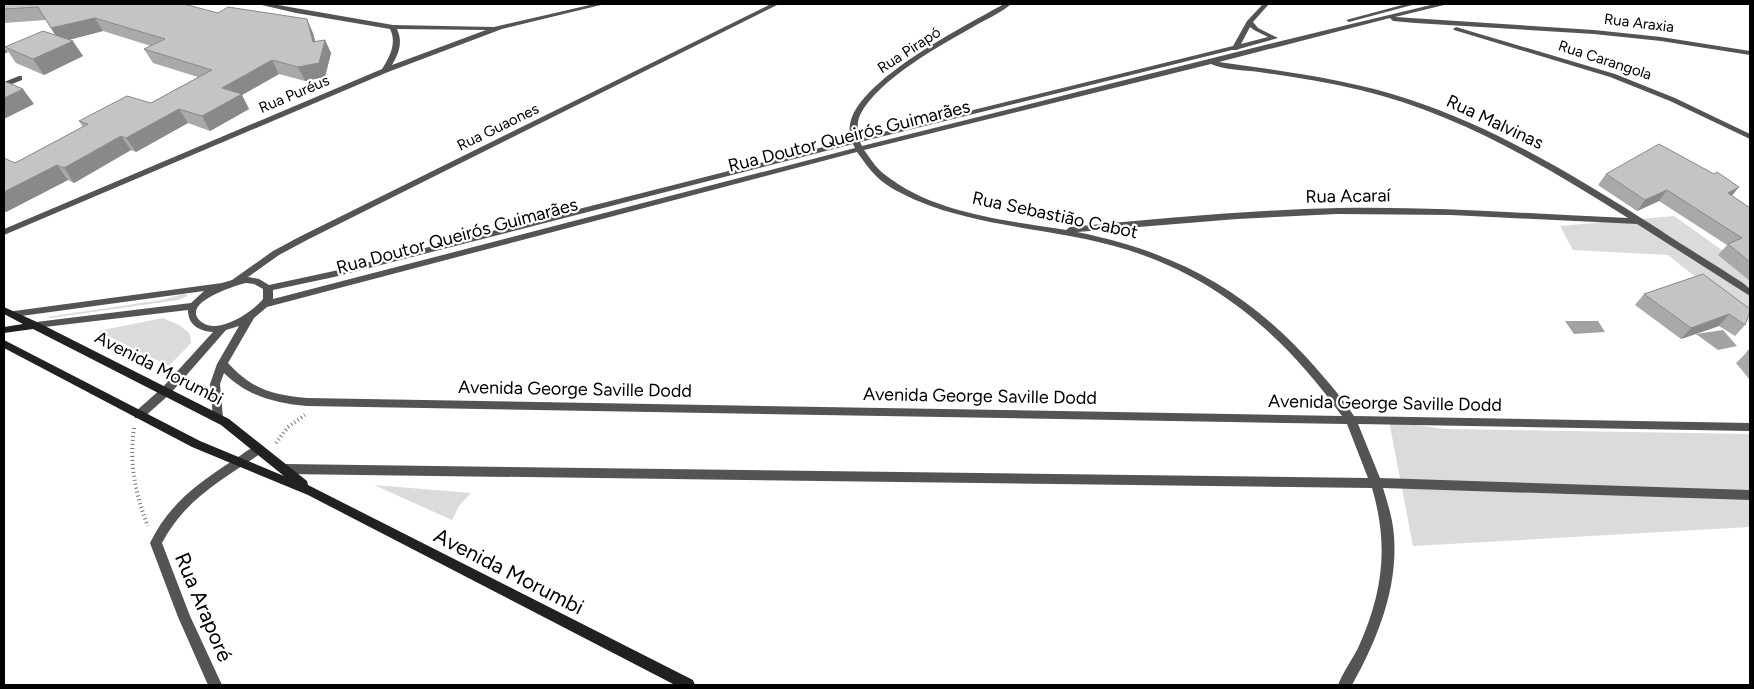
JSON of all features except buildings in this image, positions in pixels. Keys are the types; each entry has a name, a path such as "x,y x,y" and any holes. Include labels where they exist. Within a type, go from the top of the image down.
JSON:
{"main road":[{"name":"Avenida Morumbi","path":"4,310 231,425 312,492"},
{"path":"4,330 36,326"},
{"name":"Avenida Morumbi","path":"4,344 196,444 312,492 688,685"}],"street":[{"path":"268,4 393,27 442,29 500,27"},
{"name":"Rua Puréus","path":"4,232 385,70 500,27 602,4"},
{"name":"Rua Guaones","path":"236,281 276,253 304,238 776,4"},
{"name":"Rua Pirapó","path":"857,145 853,130 855,117 871,93 909,64 1008,4"},
{"path":"1235,51 1249,22 1266,4"},
{"name":"Rua Doutor Queirós Guimarães","path":"268,288 1208,62 1274,38 1413,4"},
{"name":"Rua Doutor Queirós Guimarães","path":"266,304 857,145 1194,58 1283,42 1386,19 1442,4"},
{"name":"Rua Araxia","path":"1375,14 1386,19 1432,24 1613,33 1750,52"},
{"path":"1401,14 1432,24"},
{"path":"1249,22 1256,29 1283,42"},
{"name":"Rua Carangola","path":"1445,25 1591,68 1634,83 1693,108 1750,137"},
{"path":"385,70 394,56 397,47 398,36 393,27"},
{"name":"Rua Malvinas","path":"1194,58 1345,85 1406,101 1450,117 1526,152 1640,221 1750,293"},
{"path":"4,85 19,78"},
{"name":"Rua Sebastião Cabot","path":"857,145 874,172 914,197 960,213 1133,248 1180,267 1221,289 1250,310 1296,352 1351,420 1376,483 1388,534 1389,559 1376,623 1345,685"},
{"name":"Rua Acaraí","path":"1056,231 1249,215 1338,211 1414,211 1640,221"},
{"path":"14,314 220,286 236,281 256,281 268,288 269,295 266,304 249,318 222,364 215,384 218,418"},
{"path":"220,286 205,295 195,306 192,314 194,321 201,326 211,328 223,327 249,318"},
{"path":"36,326 195,306"},
{"path":"139,415 166,392 223,327"},
{"name":"Avenida George Saville Dodd","path":"222,364 240,384 256,393 277,398 324,402 1750,427"},
{"name":"Rua Araporé","path":"215,685 184,618 156,543 176,510 208,484 259,449"},
{"path":"285,470 1376,483 1750,495"}],"path":[{"path":"285,470 275,451 276,442 288,427 312,411"},
{"name":"Rua Araporé","path":"139,415 134,430 132,450 136,493 156,543"}],"shaded area":[{"path":"1674,216 1750,270 1750,326 1746,317 1668,255 1573,250 1560,226"},
{"path":"183,294 188,295 178,300 50,318 46,317 162,300"},
{"path":"163,318 181,326 190,334 191,343 169,366 98,331"},
{"path":"1565,321 1598,321 1605,332 1574,334"},
{"path":"1723,330 1737,346 1718,350 1696,334"},
{"path":"1389,421 1444,429 1750,434 1750,527 1413,546"},
{"path":"374,485 471,493 459,506 452,520"}]}
